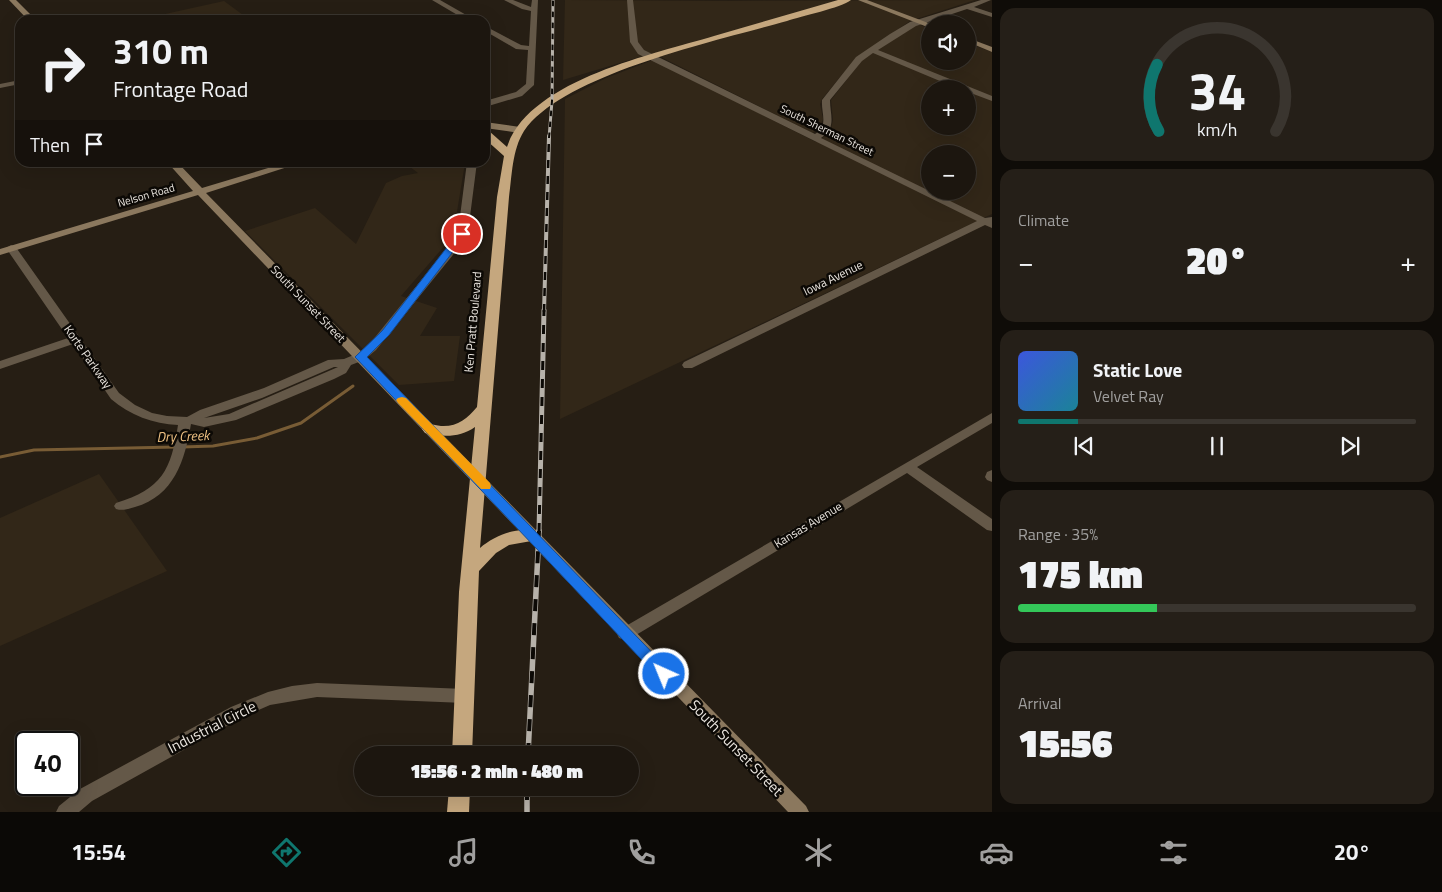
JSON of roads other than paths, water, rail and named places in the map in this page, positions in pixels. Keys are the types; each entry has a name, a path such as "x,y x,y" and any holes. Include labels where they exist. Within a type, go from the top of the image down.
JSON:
{"highway":[{"name":"Ken Pratt Boulevard","path":"462,746 470,569 477,478 509,155 520,130 536,112 576,87 607,73 652,57 847,0"},
{"path":"490,131 509,155"},
{"path":"430,429 445,432 466,427 485,408"},
{"path":"470,569 500,540 515,536 531,536"},
{"path":"458,812 459,796"}],"street":[{"path":"12,0 27,15"},
{"path":"435,0 462,15"},
{"path":"507,0 524,8 534,9"},
{"path":"490,102 518,94 529,87 535,0"},
{"name":"South Sherman Street","path":"630,0 635,45 641,52 990,221"},
{"path":"861,0 919,22"},
{"path":"816,137 825,132 829,119 826,100 859,59 906,28 919,22 988,0"},
{"path":"968,7 992,15"},
{"path":"490,31 519,47 532,48"},
{"path":"976,43 992,50"},
{"path":"872,50 945,80"},
{"path":"0,86 15,83"},
{"path":"976,93 992,99"},
{"path":"490,127 520,130"},
{"name":"South Sunset Street","path":"176,167 590,597"},
{"name":"Nelson Road","path":"6,250 282,167"},
{"name":"Korte Parkway","path":"6,250 76,339 115,396 127,406 144,414 164,419 190,420 204,423 232,418 330,376 342,370 346,363 360,357 372,348 386,333 463,232 471,167"},
{"name":"Iowa Avenue","path":"688,365 990,221"},
{"path":"0,365 76,339"},
{"name":"Kansas Avenue","path":"625,634 992,417"},
{"path":"121,506 138,502 156,491 170,478 190,420"},
{"path":"906,467 992,526"},
{"name":"South Sunset Street","path":"549,554 800,812"},
{"name":"Industrial Circle","path":"65,812 86,795 237,712 268,699 316,690 465,696"}],"waterway":[{"name":"Dry Creek","path":"182,447 213,446 257,438 301,423 353,386"},
{"name":"Dry Creek","path":"0,457 34,450 176,447"}],"railway":[{"path":"549,138 552,101 553,0"},
{"path":"544,312 549,136"},
{"path":"539,532 544,310"},
{"path":"528,746 539,531"},
{"path":"527,796 527,812"}]}
